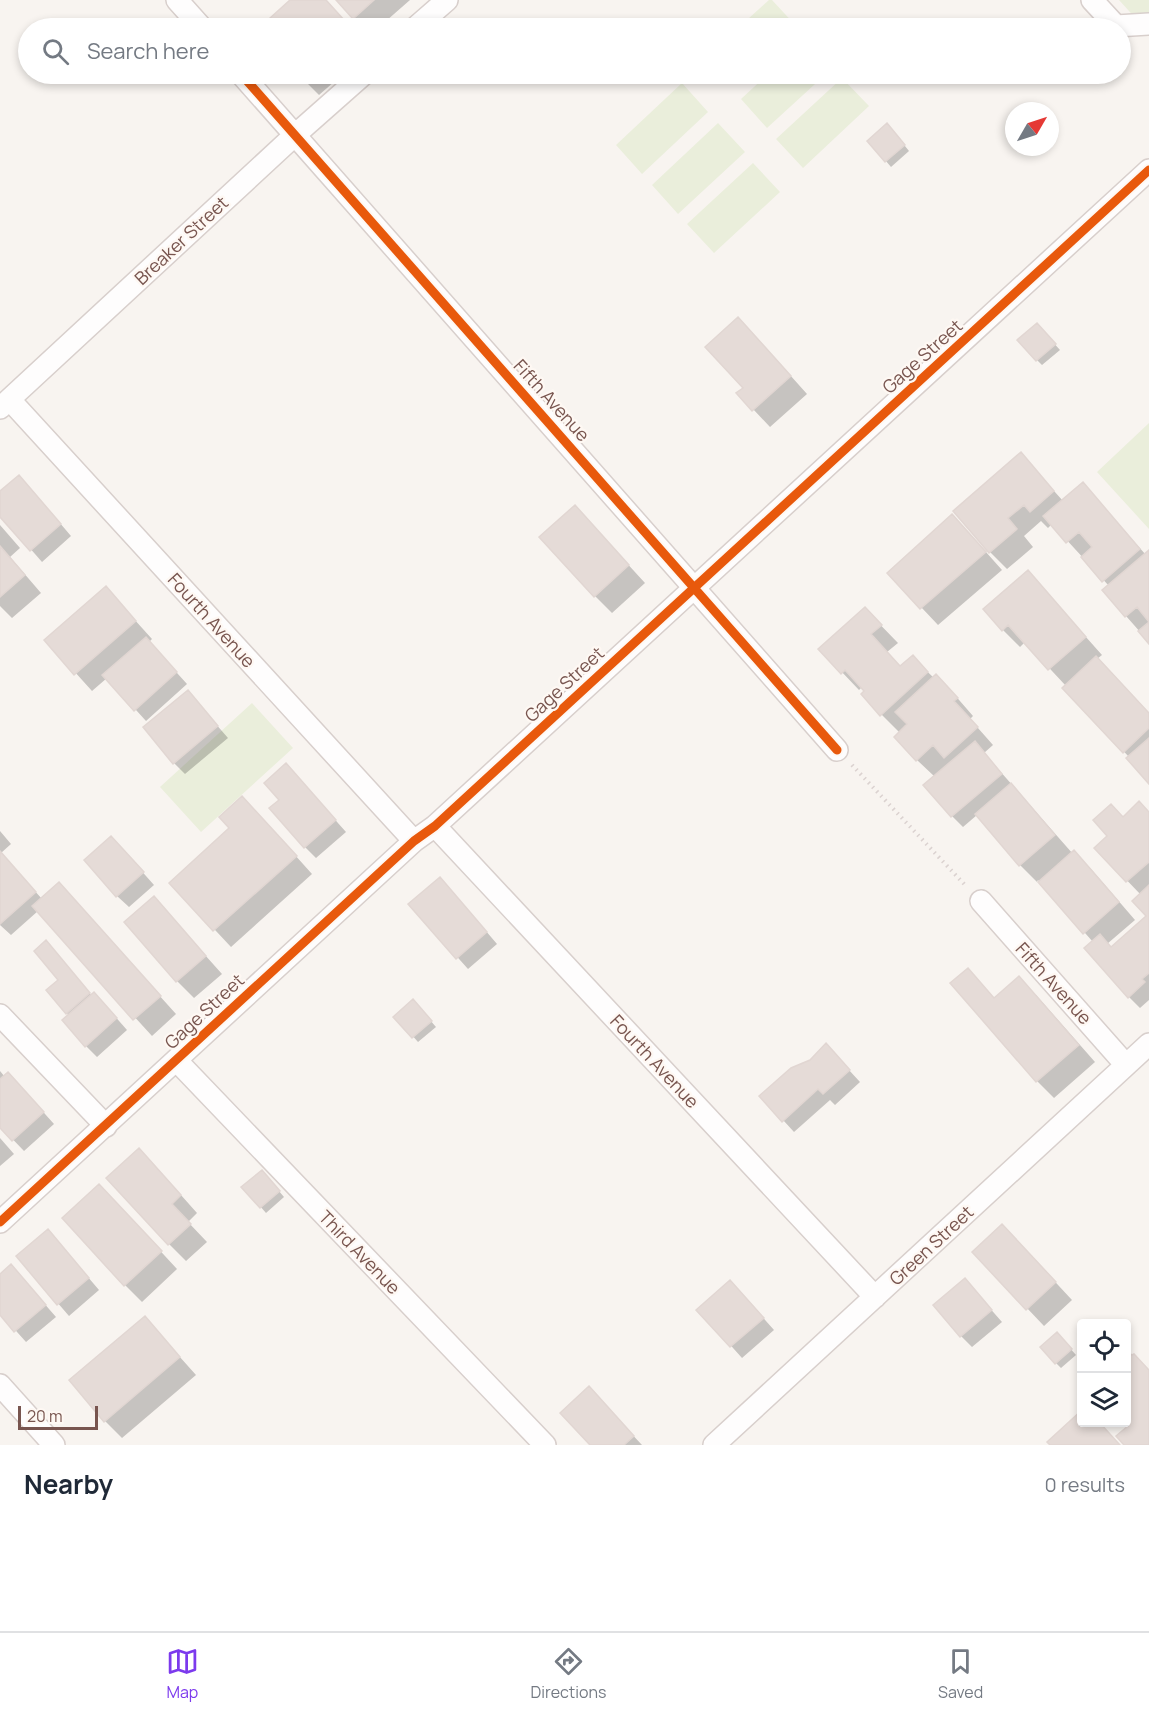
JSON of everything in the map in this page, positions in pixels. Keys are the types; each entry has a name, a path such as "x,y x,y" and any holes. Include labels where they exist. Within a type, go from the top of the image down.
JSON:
{"street":[{"path":"177,0 193,18"},
{"path":"426,18 447,0"},
{"path":"1092,0 1109,18"},
{"path":"1131,25 1149,24"},
{"name":"Fifth Avenue","path":"250,84 837,750"},
{"name":"Breaker Street","path":"5,404 353,84"},
{"name":"Gage Street","path":"0,1222 1149,170"},
{"name":"Fourth Avenue","path":"5,404 414,841"},
{"name":"Fourth Avenue","path":"435,826 875,1297"},
{"name":"Fifth Avenue","path":"981,901 1126,1065"},
{"path":"0,1015 106,1126"},
{"name":"Green Street","path":"714,1445 1149,1044"},
{"name":"Third Avenue","path":"176,1060 545,1445"},
{"path":"0,1385 54,1445"}],"path":[{"path":"837,750 981,901"}],"green space":[{"path":"769,0 772,0 789,18 749,18"},
{"path":"1119,0 1149,0 1149,33"},
{"path":"681,84 708,112 642,174 616,145"},
{"path":"757,84 815,84 767,128 741,99"},
{"path":"836,84 848,84 869,106 803,168 776,139"},
{"path":"718,123 745,152 678,214 652,185"},
{"path":"753,163 780,192 714,253 687,224"},
{"path":"1149,423 1149,529 1097,472"},
{"path":"252,703 293,748 201,832 160,787"}],"building":[{"path":"290,0 326,0 342,18 270,18"},
{"path":"336,0 374,0 354,18"},
{"path":"887,123 905,145 885,162 867,141"},
{"path":"738,317 791,376 752,411 736,393 743,388 705,347"},
{"path":"1037,323 1056,344 1036,361 1017,340"},
{"path":"1021,452 1054,491 1030,512 1024,505 1008,518 1017,529 989,553 953,511"},
{"path":"19,475 61,524 30,551 0,517 0,491"},
{"path":"1083,482 1140,549 1102,582 1081,557 1092,547 1079,532 1066,543 1043,516"},
{"path":"575,505 629,565 594,597 539,537"},
{"path":"952,514 986,552 920,609 887,573"},
{"path":"0,546 25,575 0,597"},
{"path":"1149,550 1149,622 1137,607 1125,617 1102,590"},
{"path":"1028,570 1086,637 1048,670 1008,625 1002,631 983,609"},
{"path":"106,586 136,621 74,675 44,640"},
{"path":"865,607 882,625 871,634 900,666 913,655 928,672 880,716 861,694 864,691 845,670 841,674 818,649"},
{"path":"1149,622 1149,644 1138,631"},
{"path":"146,637 177,672 134,711 102,675"},
{"path":"1096,656 1149,713 1149,728 1123,753 1062,688"},
{"path":"936,674 958,698 954,701 978,727 944,758 933,745 916,761 894,737 907,724 895,712"},
{"path":"188,690 218,726 173,764 143,727"},
{"path":"1149,738 1149,784 1126,758"},
{"path":"975,741 1002,774 951,817 923,785"},
{"path":"286,763 336,820 304,848 269,808 279,800 264,783"},
{"path":"1011,783 1055,835 1019,866 975,814"},
{"path":"242,796 297,856 213,931 169,883 229,828 219,817"},
{"path":"1139,801 1149,812 1149,862 1126,882 1094,848 1107,836 1093,820 1111,804 1123,817"},
{"path":"111,836 144,872 116,897 84,860"},
{"path":"1074,850 1119,902 1083,934 1038,882"},
{"path":"0,851 36,892 0,924"},
{"path":"440,877 487,932 456,959 408,904"},
{"path":"59,882 161,996 133,1020 32,906"},
{"path":"1149,885 1149,973 1142,979 1145,982 1128,998 1084,948 1100,934 1111,947 1146,916 1132,901"},
{"path":"154,896 206,956 176,982 124,922"},
{"path":"46,940 90,993 66,1014 46,990 58,980 34,951"},
{"path":"968,968 994,998 1019,976 1079,1045 1036,1082 950,983"},
{"path":"94,992 117,1018 85,1047 62,1020"},
{"path":"413,999 432,1021 412,1038 393,1017"},
{"path":"826,1043 850,1070 823,1094 818,1089 782,1122 759,1096 791,1068 810,1060"},
{"path":"8,1072 44,1112 12,1141 0,1128 0,1079"},
{"path":"139,1148 181,1195 172,1204 191,1224 168,1245 106,1178"},
{"path":"262,1170 280,1191 260,1208 241,1187"},
{"path":"99,1184 162,1251 124,1286 62,1218"},
{"path":"1002,1224 1056,1282 1026,1310 972,1252"},
{"path":"48,1229 89,1278 57,1305 16,1256"},
{"path":"11,1264 46,1305 14,1332 0,1315 0,1274"},
{"path":"965,1278 992,1310 960,1337 933,1305"},
{"path":"730,1280 764,1318 730,1347 696,1310"},
{"path":"145,1316 180,1357 104,1422 69,1380"},
{"path":"1057,1332 1072,1349 1055,1364 1040,1347"},
{"path":"1131,1354 1134,1354 1149,1370 1149,1445 1124,1445 1116,1436 1127,1427 1131,1427"},
{"path":"589,1386 634,1436 624,1445 590,1445 560,1413"},
{"path":"1077,1415 1077,1427 1104,1427 1120,1445 1050,1445 1047,1442"}],"cycle path":[{"path":"250,84 837,750"},
{"path":"0,1222 1149,170"}]}
